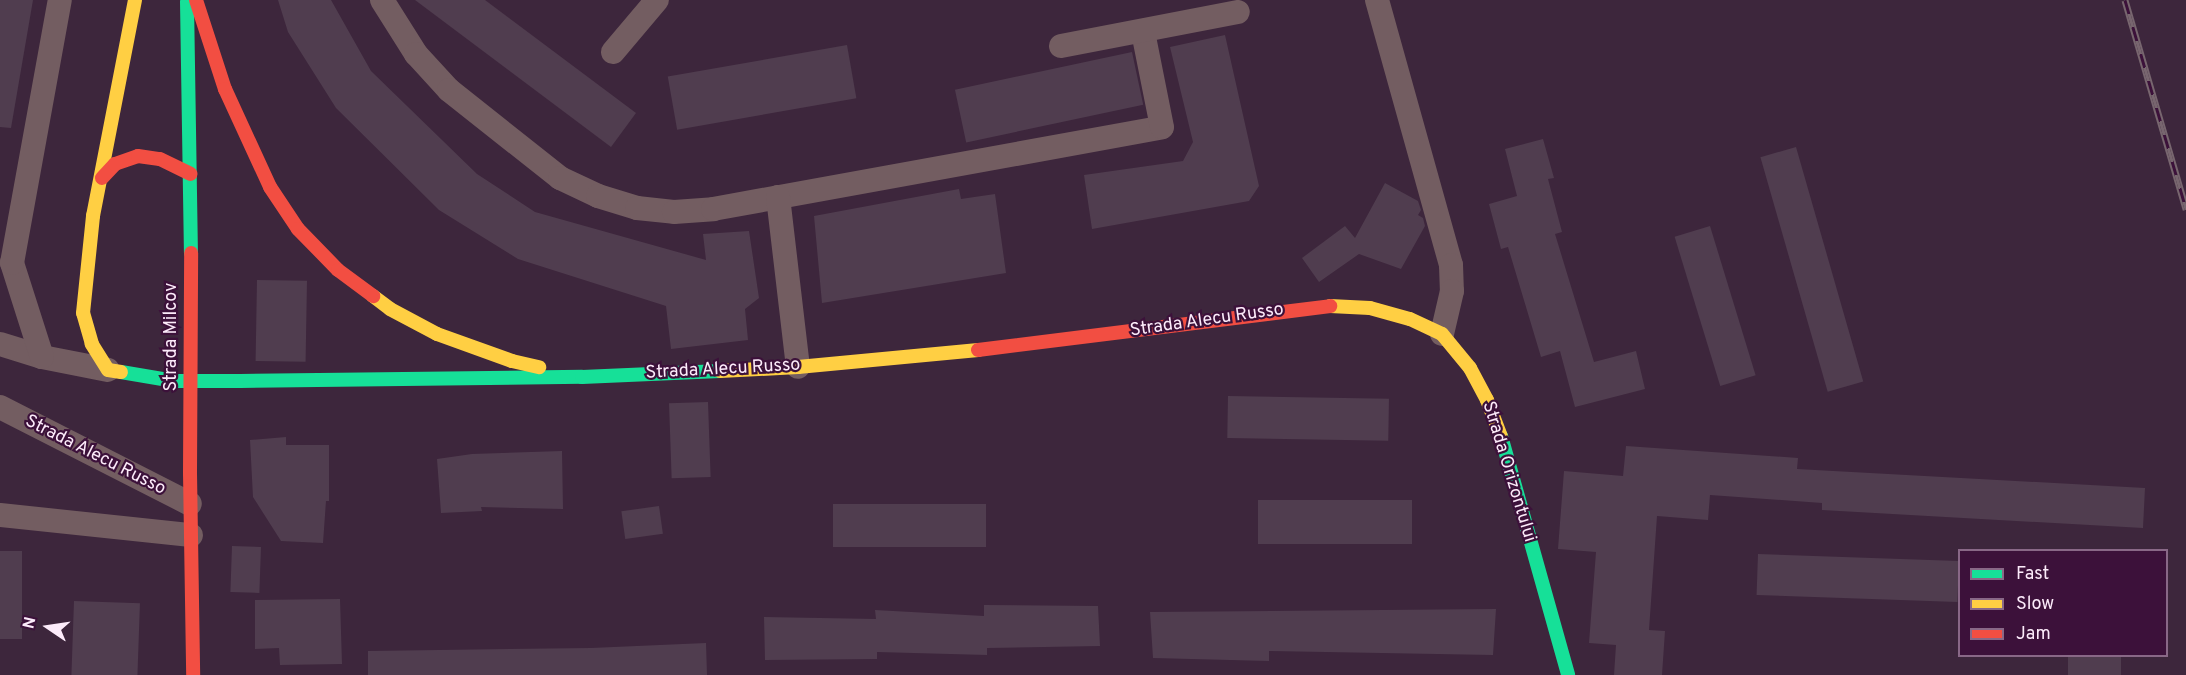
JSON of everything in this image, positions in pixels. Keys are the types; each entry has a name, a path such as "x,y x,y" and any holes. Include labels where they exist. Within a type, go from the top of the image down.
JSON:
{"street":[{"path":"42,357 6,269 60,0"},
{"path":"108,370 92,344 83,313 93,216 135,0"},
{"name":"Strada Milcov","path":"186,0 190,174 190,504 194,675"},
{"path":"196,0 225,89 270,187 298,229 338,270 390,309 437,334 512,361 582,378"},
{"path":"382,0 416,54 449,90 560,178 598,196 637,208 674,212 713,209 1162,127 1143,32"},
{"path":"613,52 657,0"},
{"path":"1377,0 1451,265 1452,291 1442,334"},
{"path":"1061,46 1238,12"},
{"path":"102,178 115,164 138,156 160,159 190,174"},
{"path":"778,197 798,367"},
{"name":"Strada Alecu Russo","path":"0,344 42,357 174,381 582,378 798,367 1003,348 1319,305 1370,308 1410,319 1442,334"},
{"name":"Strada Orizontului","path":"1442,334 1470,368 1494,419 1568,675"},
{"name":"Strada Alecu Russo","path":"0,406 190,504"},
{"path":"0,515 191,535"}],"building":[{"path":"0,0 33,0 11,128 0,127"},
{"path":"278,0 331,0 371,71 477,174 535,212 706,260 703,234 749,231 759,298 745,309 748,340 671,349 666,306 518,259 439,210 336,108 288,32"},
{"path":"415,0 485,0 636,113 611,147"},
{"path":"1225,35 1259,186 1249,201 1092,229 1084,175 1183,161 1193,142 1170,47"},
{"path":"847,45 856,98 677,130 668,77"},
{"path":"1132,52 1143,105 966,142 955,90"},
{"path":"1543,139 1554,178 1548,179 1562,232 1555,234 1594,362 1636,351 1645,389 1575,407 1560,351 1541,357 1508,247 1501,249 1489,204 1517,196 1505,149"},
{"path":"1796,147 1863,382 1828,392 1760,157"},
{"path":"1385,183 1418,201 1421,210 1418,215 1423,218 1425,226 1401,269 1359,254 1319,282 1302,258 1345,226 1355,238"},
{"path":"959,189 961,199 995,194 1006,273 822,303 814,216"},
{"path":"1710,226 1756,375 1720,386 1675,237"},
{"path":"257,280 307,281 306,362 256,361"},
{"path":"1228,396 1389,399 1388,441 1227,438"},
{"path":"708,402 711,477 672,478 669,403"},
{"path":"286,437 286,445 329,445 329,501 326,501 323,543 281,541 253,497 250,440"},
{"path":"1626,446 1798,458 1797,469 2145,488 2143,528 1822,510 1822,503 1710,495 1708,520 1657,516 1649,630 1665,631 1662,675 1614,675 1616,645 1589,643 1596,552 1558,549 1564,471 1623,476"},
{"path":"562,451 563,509 481,507 482,511 441,513 437,459 472,454"},
{"path":"1258,500 1412,500 1412,544 1258,544"},
{"path":"833,504 986,504 986,547 833,547"},
{"path":"659,506 663,534 625,539 621,511"},
{"path":"232,546 261,547 259,593 230,592"},
{"path":"0,551 22,551 22,639 0,639"},
{"path":"1758,554 1958,561 1957,602 1757,595"},
{"path":"340,599 342,664 280,665 279,648 255,649 255,600"},
{"path":"74,601 140,603 137,675 71,675"},
{"path":"984,605 1098,606 1100,646 987,648 987,655 877,652 877,659 765,660 764,617 876,619 875,610 984,616"},
{"path":"1496,609 1493,655 1269,651 1269,661 1153,658 1150,612"},
{"path":"706,643 707,675 368,675 368,651 591,648"},
{"path":"2068,657 2121,657 2121,675 2068,675"}],"railway":[{"path":"2125,0 2186,209"}],"traffic: fast":[{"path":"187,2 191,253"},
{"path":"121,372 174,381 240,381 582,377 720,371"},
{"path":"1501,436 1568,675"}],"traffic: slow":[{"path":"121,372 108,370 92,344 83,313 93,216 135,0"},
{"path":"373,296 390,309 437,334 512,361 539,367"},
{"path":"1330,306 1370,308 1410,319 1442,334 1470,368 1487,400 1501,436"},
{"path":"720,371 798,367 978,350"}],"traffic: jam":[{"path":"196,0 225,89 270,187 298,229 338,270 373,296"},
{"path":"102,178 115,164 138,156 160,159 191,174"},
{"path":"190,473 191,253"},
{"path":"978,350 1330,306"},
{"path":"190,473 193,675"}]}
